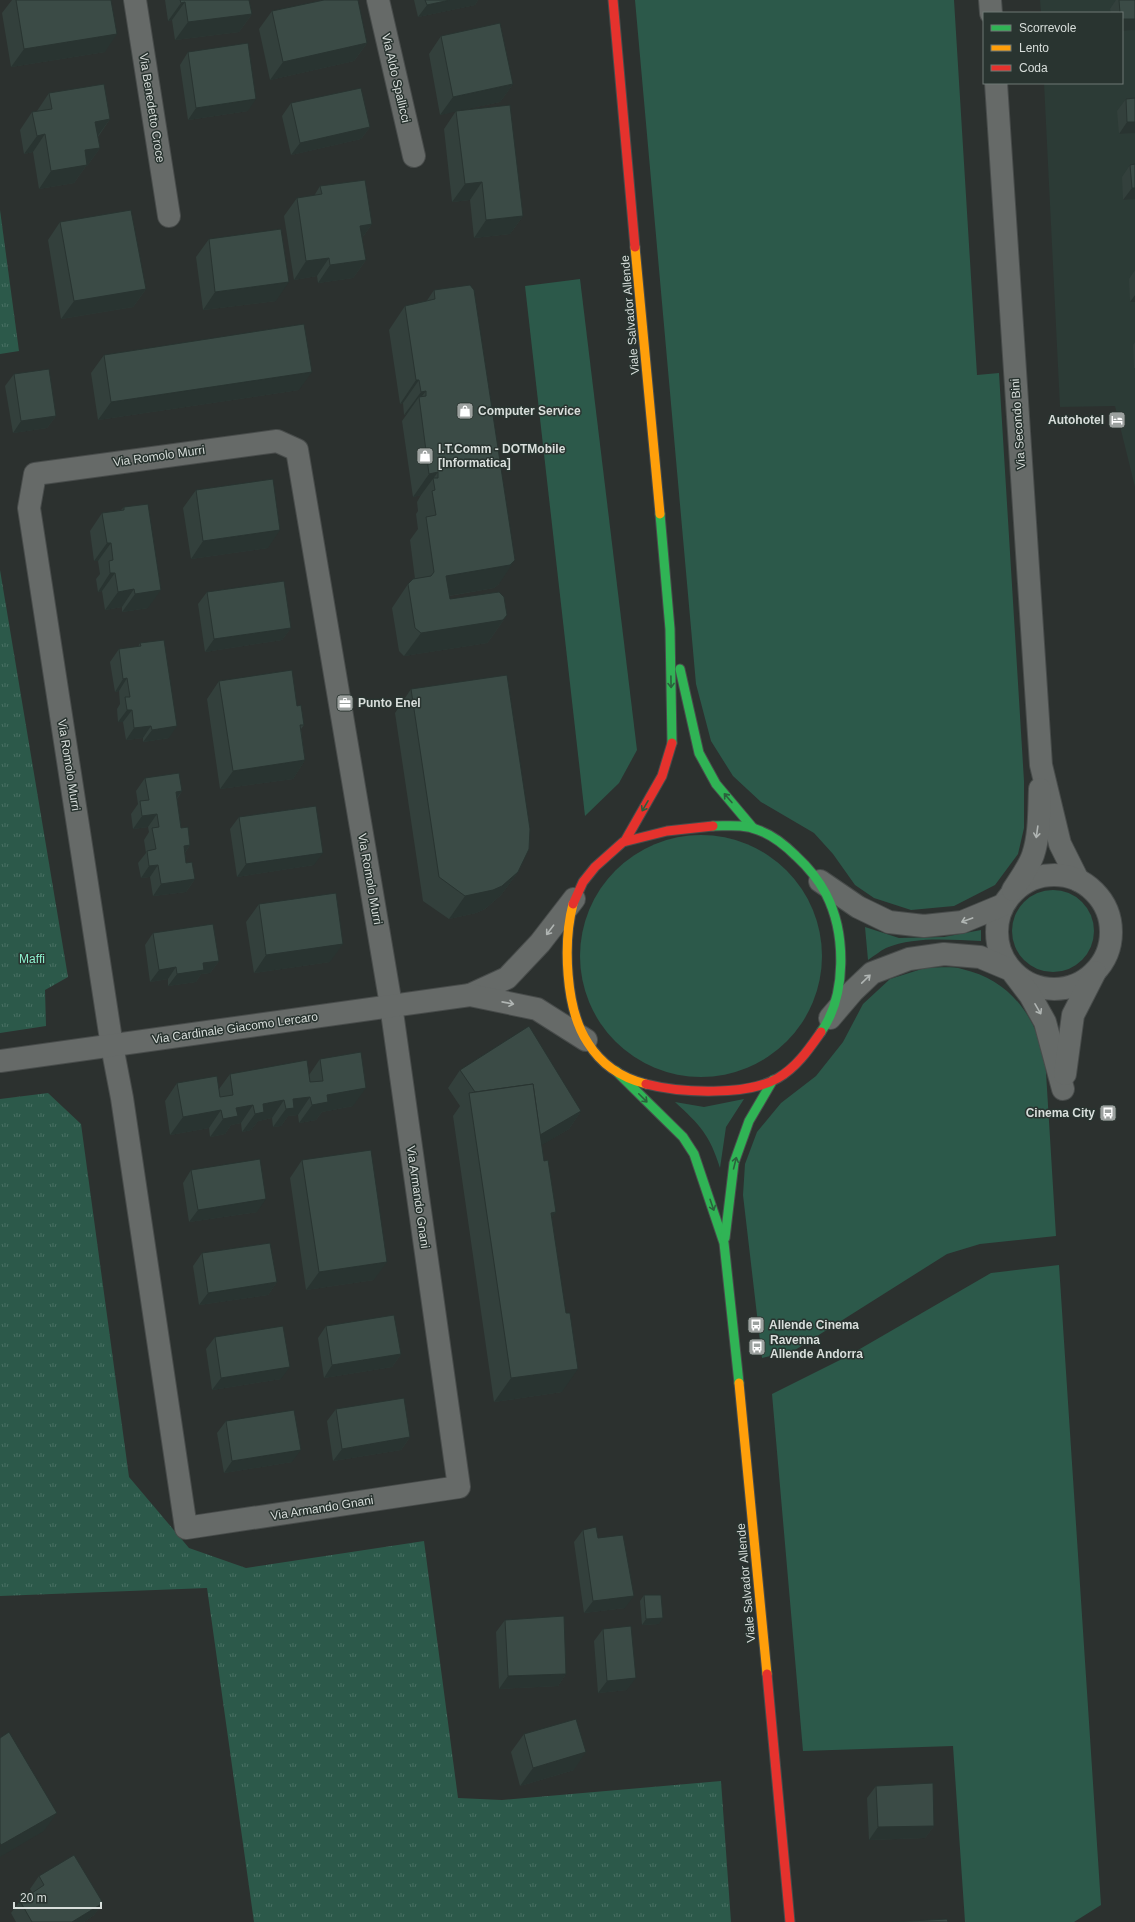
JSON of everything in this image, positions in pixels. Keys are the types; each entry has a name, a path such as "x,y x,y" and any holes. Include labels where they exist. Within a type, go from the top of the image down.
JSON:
{"main road":[{"name":"Viale Salvador Allende","path":"613,0 670,629 672,742 662,776 625,841"},
{"name":"Viale Salvador Allende","path":"670,629 699,753 716,784 753,828"},
{"path":"713,826 753,828 779,841 802,859 820,881 839,925 843,972 830,1018 816,1042 797,1064 773,1080 734,1090 692,1090 652,1087 616,1071 600,1057 586,1040 572,1001 567,961 567,934 574,899 587,876 604,857 625,841 667,829 713,826"},
{"name":"Viale Salvador Allende","path":"616,1071 683,1137 694,1154 724,1243 739,1382 790,1922"},
{"name":"Viale Salvador Allende","path":"724,1243 734,1163 749,1121 773,1080"}],"street":[{"name":"Via Benedetto Croce","path":"135,0 169,216"},
{"name":"Via Aldo Spallicci","path":"378,0 414,156"},
{"path":"990,0 991,12"},
{"name":"Via Secondo Bini","path":"996,84 1041,765 1038,828 1034,853 1030,864 1007,899"},
{"name":"Via Romolo Murri","path":"112,1046 29,508 35,474 277,441 297,450 391,1005"},
{"name":"Via Secondo Bini","path":"1041,765 1060,844 1078,880"},
{"path":"820,881 858,907 889,922 924,926 962,922 1007,899 1025,882 1042,876 1061,875 1078,880 1093,890 1104,904 1110,920 1111,938 1106,955 1073,1015 1063,1089 1045,1022 1030,995 1001,956 997,939 997,921 1007,899"},
{"name":"Via Cardinale Giacomo Lercaro","path":"0,1061 470,995 507,978 540,943 574,899"},
{"path":"830,1018 872,973 909,959 944,954 980,958 1011,970 1026,982 1044,989 1064,988 1082,982 1097,970"},
{"name":"Via Cardinale Giacomo Lercaro","path":"470,995 536,1009 586,1040"},
{"name":"Via Armando Gnani","path":"112,1046 122,1098 186,1528 459,1488 391,1005"}],"shaded area":[{"path":"1040,0 1135,0 1135,487 1115,406 1060,407 1044,84 1123,84 1123,12 1041,12"}],"green space":[{"path":"635,0 954,0 977,375 999,373 1024,781 1024,828 1018,854 995,885 954,906 911,910 874,898 855,885 833,854 814,833 761,802 733,776 711,741 696,684"},
{"path":"0,210 19,351 0,354"},
{"path":"580,279 637,750 619,783 585,816 525,286"},
{"name":"Maffi","path":"0,570 68,977 45,990 46,1026 0,1033"},
{"path":"701,835 725,837 747,844 768,855 787,870 802,889 813,910 820,932 822,956 820,980 813,1002 802,1023 787,1042 768,1057 747,1068 725,1075 701,1077 677,1075 655,1068 634,1057 615,1042 600,1023 589,1002 582,980 580,956 582,932 589,910 600,889 615,870 634,855 655,844 677,837"},
{"path":"1045,890 1061,890 1076,897 1087,908 1094,923 1094,939 1091,947 1082,960 1069,969 1061,972 1045,972 1030,965 1019,954 1012,939 1012,923 1019,908 1030,897"},
{"path":"865,927 899,938 944,937 981,930 981,941 921,940 897,944 886,948 868,960"},
{"path":"925,968 958,968 979,974 993,981 1016,1000 1033,1025 1045,1056 1056,1236 980,1244 947,1254 795,1350 762,1358 743,1195 745,1164 757,1132 781,1103 816,1076 843,1042 863,1004 890,979"},
{"path":"48,1093 81,1124 129,1477 189,1548 246,1568 424,1541 458,1798 502,1800 721,1781 731,1922 254,1922 207,1588 0,1596 0,1099"},
{"path":"744,1099 726,1127 720,1168 712,1147 703,1131 698,1124 675,1102 704,1107"},
{"path":"1059,1265 1101,1905 1074,1922 965,1922 953,1746 803,1751 772,1394 846,1357 991,1273"}],"building":[{"path":"16,0 111,0 117,34 24,49"},
{"path":"180,0 249,0 252,14 188,22 185,2 181,3"},
{"path":"324,0 358,0 367,43 283,62 272,11"},
{"path":"425,0 450,0 427,5"},
{"path":"1119,0 1135,0 1135,19 1123,19 1123,12 1120,12"},
{"path":"500,23 513,84 453,97 441,36"},
{"path":"248,43 256,99 196,108 188,52"},
{"path":"104,84 110,119 95,122 100,148 85,150 87,165 51,171 45,134 37,136 32,112 52,109 49,93"},
{"path":"361,88 370,127 300,143 291,103"},
{"path":"1135,98 1135,122 1127,122 1126,99"},
{"path":"510,105 523,216 486,220 482,182 465,184 456,111"},
{"path":"1135,164 1135,188 1132,188 1130,165"},
{"path":"365,180 372,224 360,226 366,260 330,265 329,258 306,261 297,198 322,194 320,186"},
{"path":"131,210 146,289 74,301 60,222"},
{"path":"281,229 289,282 215,292 209,239"},
{"path":"470,285 474,290 515,560 510,565 446,576 450,599 499,592 504,597 507,615 503,620 421,633 415,628 408,584 413,579 431,576 434,572 426,517 436,515 432,491 435,490 433,478 438,478 438,472 429,474 419,397 426,396 426,391 421,392 419,380 416,380 405,306 435,299 434,290"},
{"path":"304,324 312,372 111,402 104,355"},
{"path":"49,369 56,416 21,421 14,374"},
{"path":"273,479 280,530 203,541 196,490"},
{"path":"148,504 161,590 135,594 134,589 118,592 115,573 110,573 109,561 113,560 111,543 107,543 102,513 124,510 124,507"},
{"path":"284,581 291,628 214,639 207,592"},
{"path":"164,640 177,726 152,730 151,726 134,728 132,710 127,710 125,697 130,697 127,678 123,679 119,649 141,646 140,643"},
{"path":"292,670 297,706 301,705 304,725 300,725 305,760 233,771 219,681"},
{"path":"507,675 530,829 529,849 518,872 502,886 493,890 465,896 439,877 411,689"},
{"path":"179,773 182,791 176,792 181,828 188,827 190,845 184,846 186,863 192,862 195,879 161,884 158,865 149,866 147,851 156,849 152,828 159,827 157,814 142,816 140,801 149,800 145,778"},
{"path":"316,806 323,853 246,864 239,817"},
{"path":"336,893 343,944 266,955 259,904"},
{"path":"213,924 219,961 203,963 204,970 177,974 176,967 159,970 153,933"},
{"path":"529,1026 581,1111 540,1135 533,1084 475,1092 460,1070"},
{"path":"361,1052 366,1088 327,1095 328,1102 312,1105 310,1097 293,1099 294,1108 286,1109 284,1100 263,1104 264,1112 255,1114 253,1105 236,1108 238,1116 223,1119 221,1110 183,1117 177,1083 217,1076 220,1097 233,1095 230,1074 307,1060 310,1082 323,1081 320,1059"},
{"path":"533,1084 544,1161 548,1160 556,1212 551,1213 566,1313 570,1313 578,1369 511,1378 469,1093"},
{"path":"371,1150 387,1262 319,1272 302,1160"},
{"path":"260,1159 266,1199 198,1210 191,1170"},
{"path":"270,1243 277,1282 208,1293 202,1253"},
{"path":"394,1315 401,1354 332,1365 326,1326"},
{"path":"283,1326 290,1367 221,1378 215,1337"},
{"path":"404,1398 410,1437 342,1449 336,1409"},
{"path":"294,1410 301,1450 232,1461 226,1421"},
{"path":"596,1527 598,1538 623,1535 634,1596 593,1601 583,1530"},
{"path":"644,1595 661,1595 663,1618 646,1619"},
{"path":"564,1616 566,1674 508,1676 505,1620"},
{"path":"631,1626 636,1678 607,1681 603,1629"},
{"path":"576,1719 586,1752 533,1768 524,1734"},
{"path":"9,1732 57,1813 1,1845 0,1738"},
{"path":"933,1783 934,1826 878,1827 876,1786"},
{"path":"74,1855 103,1903 72,1922 32,1922 20,1901 44,1885 39,1876"},
{"path":"947,1919 948,1922 892,1922"}],"traffic: fast":[{"path":"660,514 670,629 672,743"},
{"path":"680,669 699,753 716,784 753,828"},
{"path":"713,826 753,828 774,838 788,848 805,864 826,894 833,910 837,927 841,964 836,1000 830,1017 821,1032"},
{"path":"616,1071 683,1137 694,1154 724,1243 739,1383"},
{"path":"725,1238 734,1163 749,1121 773,1080"}],"traffic: slow":[{"path":"635,247 660,514"},
{"path":"573,904 568,937 568,975 580,1029 593,1051 606,1064 621,1074 646,1084"},
{"path":"739,1383 767,1674"}],"traffic: jam":[{"path":"613,0 635,247"},
{"path":"625,841 662,776 672,743"},
{"path":"573,904 583,882 595,867 623,842 667,831 713,826"},
{"path":"646,1084 695,1091 732,1090 750,1088 765,1084 785,1074 791,1069 821,1032"},
{"path":"767,1674 790,1922"}],"place":[{"name":"Computer Service","path":"465,411"},
{"name":"Autohotel","path":"1117,420"},
{"name":"I.T.Comm - DOTMobile [Informatica]","path":"425,456"},
{"name":"Punto Enel","path":"345,703"},
{"name":"Cinema City","path":"1108,1113"},
{"name":"Allende Cinema","path":"756,1325"},
{"name":"Ravenna Allende Andorra","path":"757,1347"}]}
